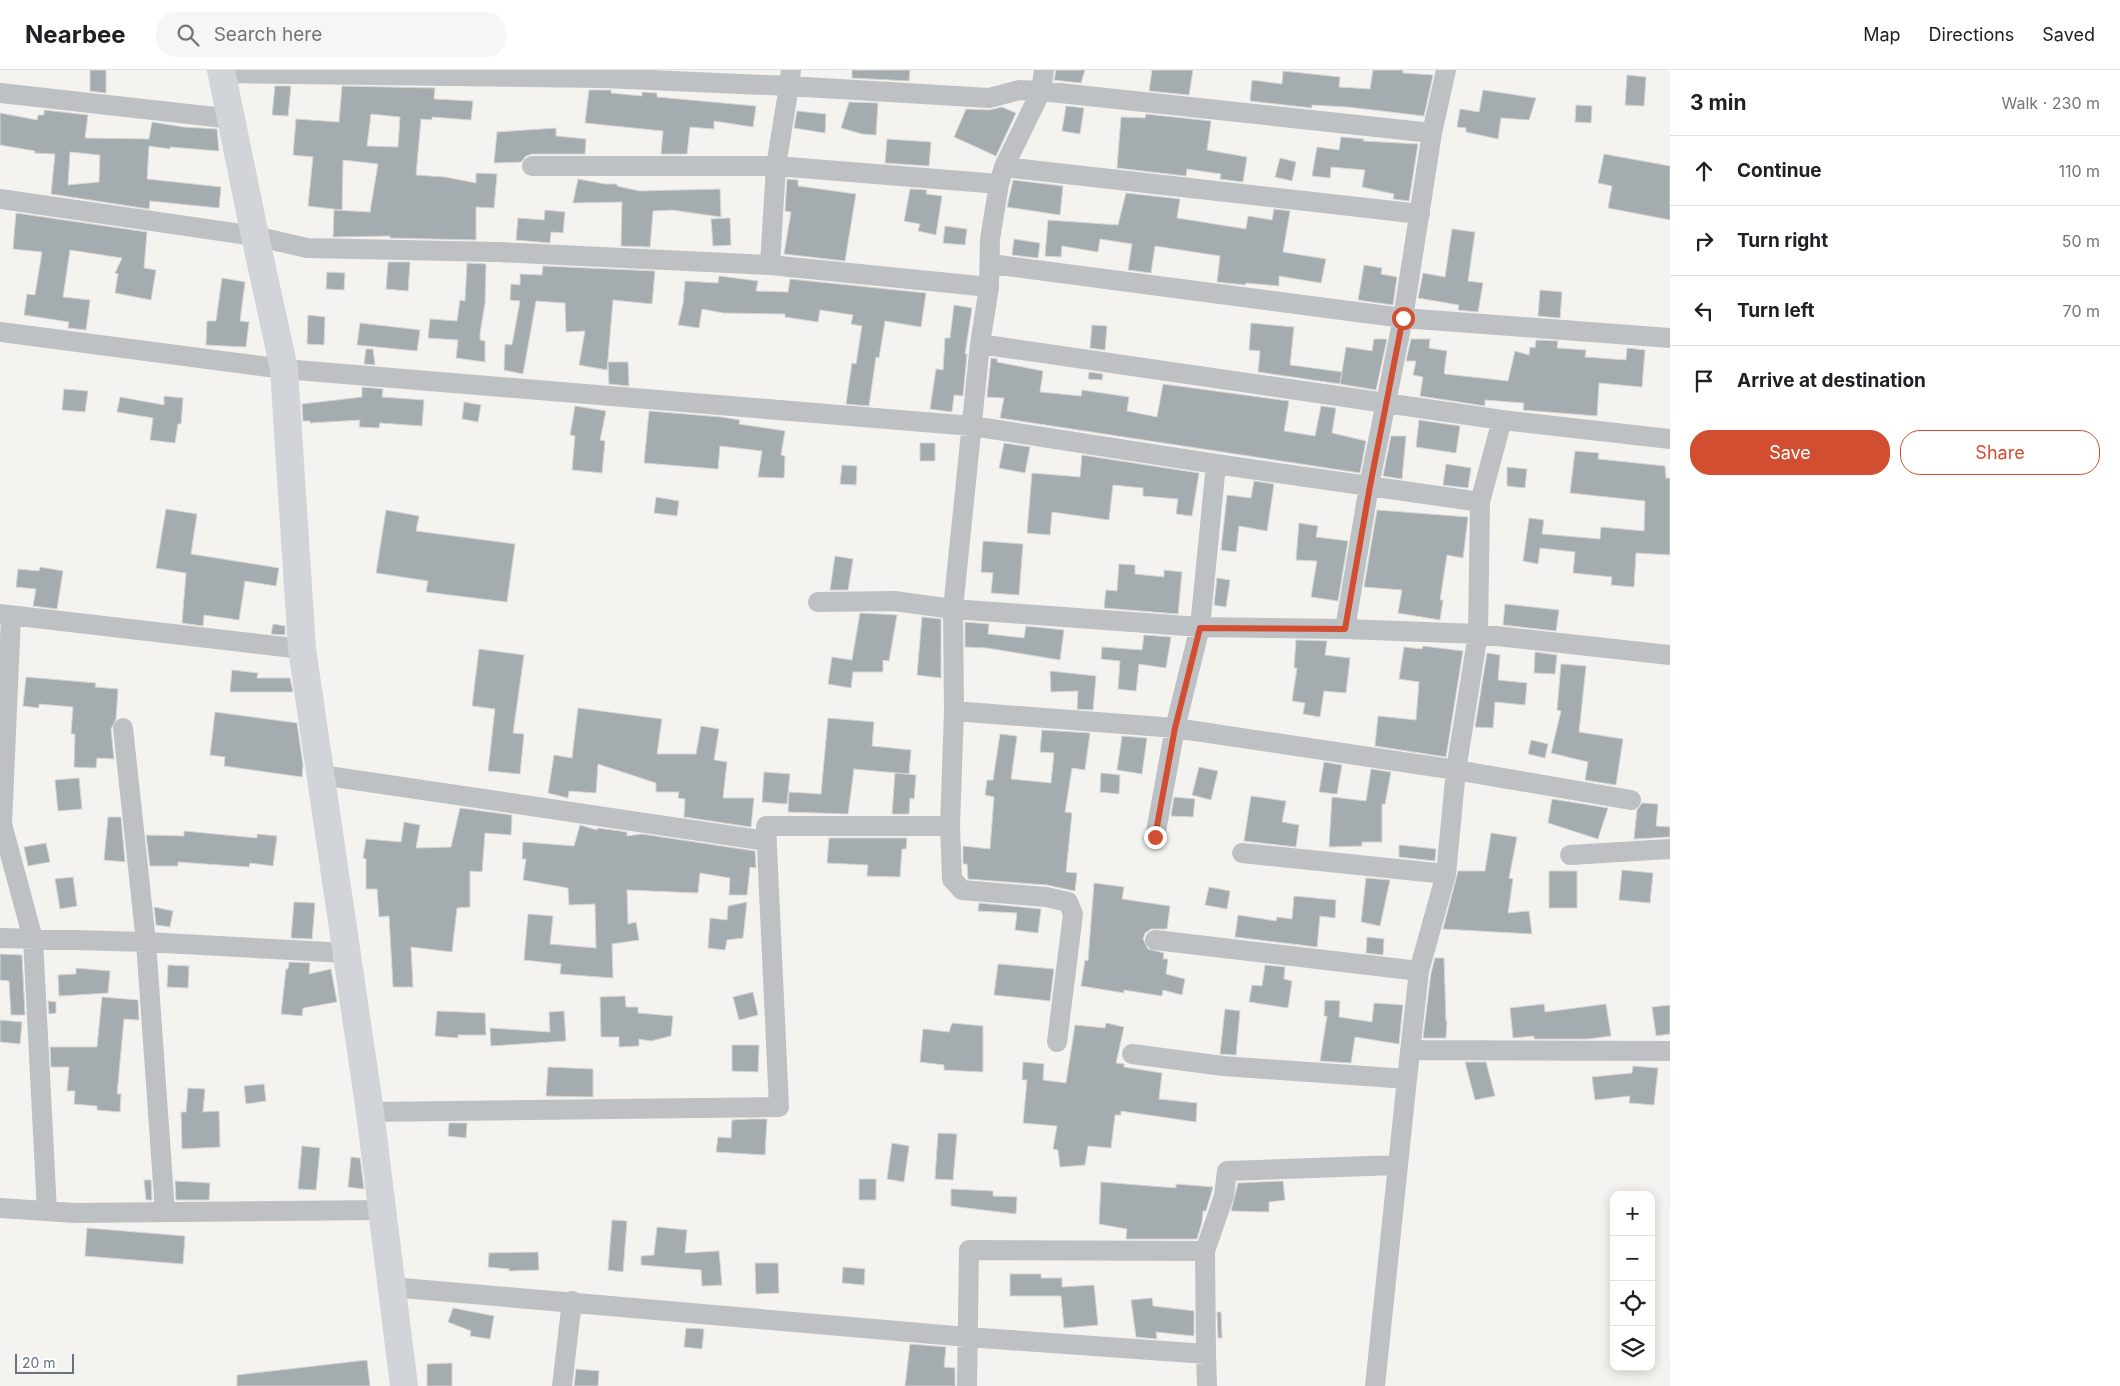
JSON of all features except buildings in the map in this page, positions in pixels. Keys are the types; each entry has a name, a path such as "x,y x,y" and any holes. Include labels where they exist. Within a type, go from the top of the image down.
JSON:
{"street":[{"path":"1044,70 1041,91 1001,176 990,239 989,287 980,344 953,609 954,711 950,826 952,879 962,890 1046,897 1068,902 1073,914 1057,1042"},
{"path":"1345,629 1370,486 1403,318 1432,133 1446,70"},
{"path":"404,1386 370,1112 302,649 284,369 254,236 233,119 222,71 603,74 790,78 989,98 1020,90 1041,91 1432,133"},
{"path":"770,265 776,166 790,78"},
{"path":"0,93 233,119"},
{"path":"532,166 776,166 1001,176 1420,214"},
{"path":"0,199 254,236 307,248 497,252 770,265 989,287"},
{"path":"990,264 1403,318 1670,338"},
{"path":"0,332 284,369 972,426 1480,502"},
{"path":"980,344 1502,420 1670,439"},
{"path":"1374,1386 1397,1165 1412,1050 1419,971 1446,874 1456,770 1478,634 1480,502 1502,420"},
{"path":"1155,837 1175,728 1200,628 1216,464"},
{"path":"818,602 894,601 953,609 1200,628 1345,629 1478,634 1670,655"},
{"path":"48,1211 33,939 2,824 6,615 302,649"},
{"path":"954,711 1175,728 1456,770 1631,800"},
{"path":"123,728 146,942 165,1212"},
{"path":"321,775 767,841"},
{"path":"370,1112 779,1107 766,826 950,826"},
{"path":"1570,855 1670,850"},
{"path":"1242,853 1446,874"},
{"path":"0,938 146,942 346,953"},
{"path":"1155,940 1419,971"},
{"path":"1412,1050 1670,1051"},
{"path":"1132,1054 1223,1066 1407,1079"},
{"path":"1207,1386 1205,1251 1224,1196 1226,1171 1397,1165"},
{"path":"0,1208 75,1213 382,1210"},
{"path":"967,1386 969,1250 1205,1251"},
{"path":"391,1287 967,1337 1206,1354"},
{"path":"562,1386 572,1302"}],"route":[{"path":"1155,837 1175,728 1200,628 1345,629 1370,486 1403,318"}]}
